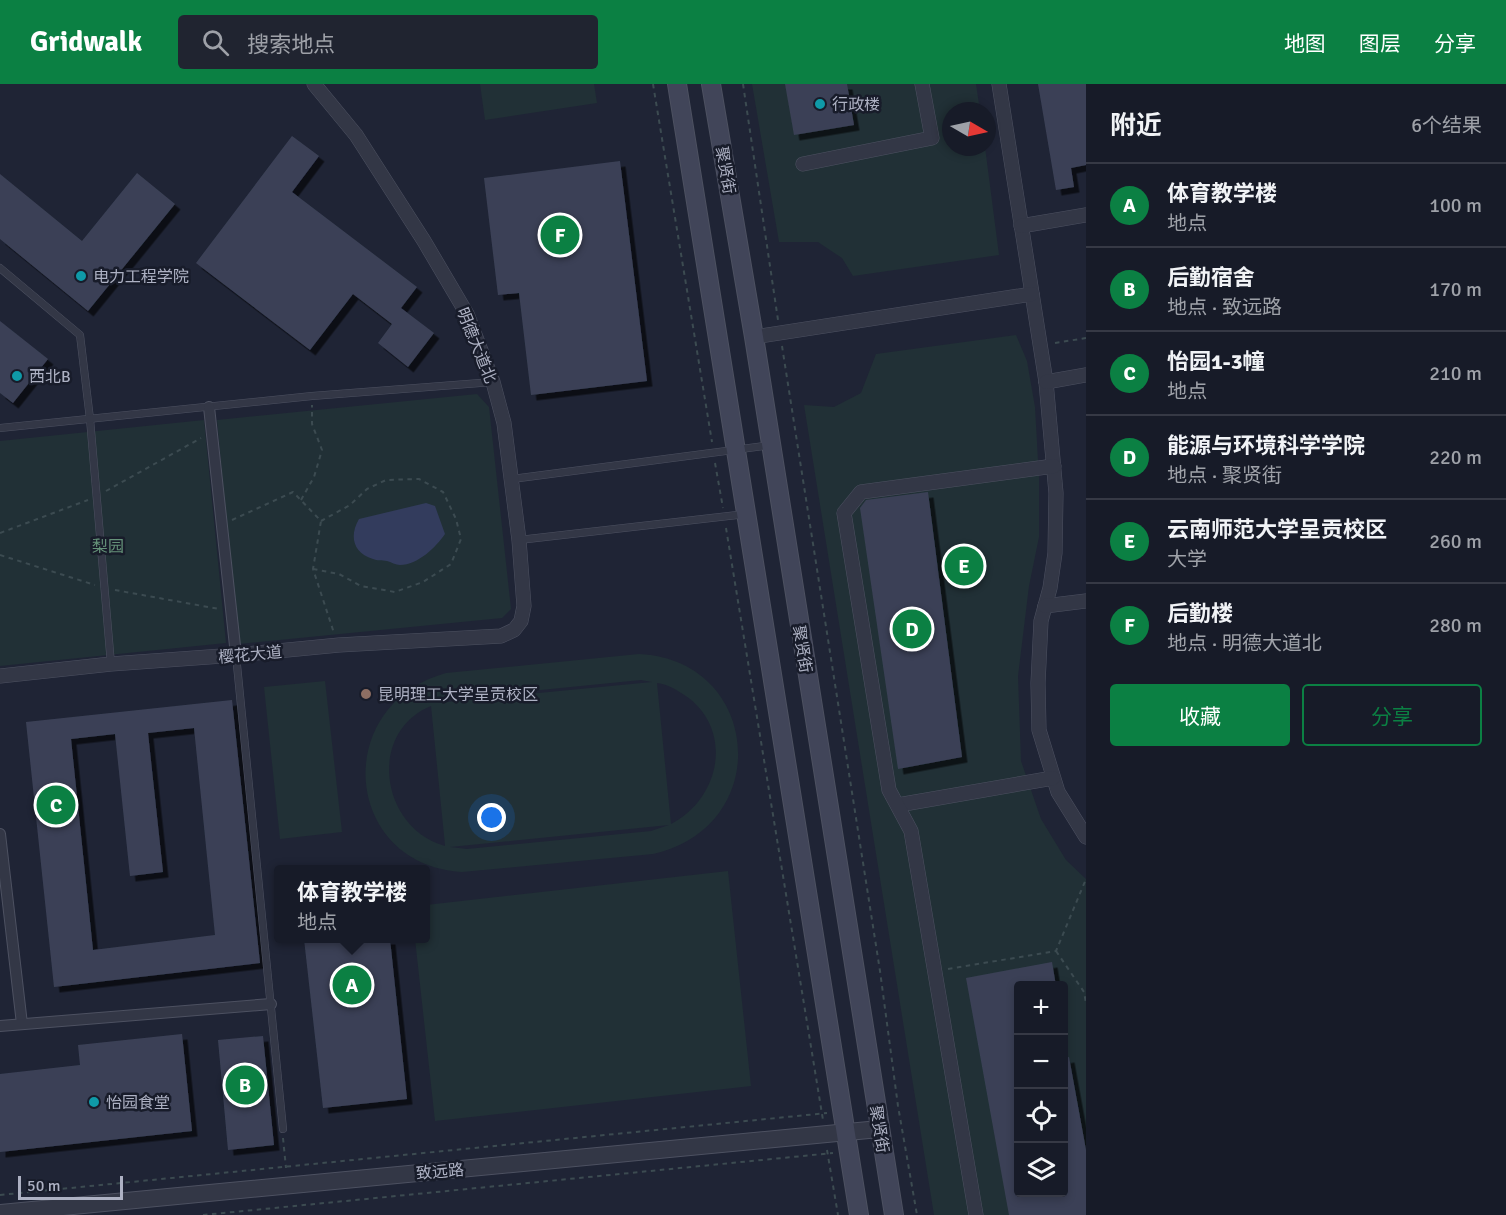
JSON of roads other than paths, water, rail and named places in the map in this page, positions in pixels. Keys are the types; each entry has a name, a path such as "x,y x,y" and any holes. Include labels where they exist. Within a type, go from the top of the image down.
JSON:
{"main road":[{"name":"聚贤街","path":"678,84 859,1215"},
{"name":"聚贤街","path":"711,84 754,337 894,1215"}],"street":[{"name":"明德大道北","path":"314,84 356,135 424,241 467,314 493,382 504,423 512,479 524,606 521,621 514,630 501,636"},
{"path":"803,164 932,138 922,84"},
{"path":"999,84 1046,382 1056,493 1055,553 1041,631 1038,683 1039,729 1058,792 1086,837"},
{"path":"1021,226 1086,215"},
{"path":"754,337 1032,294"},
{"path":"1046,382 1086,375"},
{"path":"209,406 236,656"},
{"path":"976,1215 911,831 889,790 844,513 861,492 1054,466"},
{"path":"1045,606 1086,601"},
{"name":"樱花大道","path":"0,676 111,664 236,656 339,645 501,636"},
{"path":"898,806 1053,778"},
{"path":"0,834 22,1024"},
{"path":"0,1026 271,1004"},
{"name":"致远路","path":"0,1213 879,1129"}],"lane":[{"path":"0,268 80,335 90,418 111,664"},
{"path":"0,428 312,396 493,382"},
{"path":"512,479 771,446"},
{"path":"519,540 747,514"},
{"path":"236,656 283,1129"}],"water":[{"path":"426,503 435,506 445,534 432,550 420,559 398,565 373,559 361,553 357,548 354,532 359,519"}],"place":[{"name":"行政楼","path":"820,104"},
{"name":"后勤楼","path":"560,235"},
{"name":"电力工程学院","path":"81,276"},
{"name":"西北B","path":"17,376"},
{"name":"云南师范大学呈贡校区","path":"964,566"},
{"name":"能源与环境科学学院","path":"912,629"},
{"name":"昆明理工大学呈贡校区","path":"366,694"},
{"name":"怡园1-3幢","path":"56,805"},
{"name":"体育教学楼","path":"352,985"},
{"name":"后勤宿舍","path":"245,1085"},
{"name":"怡园食堂","path":"94,1102"}],"park label":[{"name":"梨园","path":"108,546"}]}
